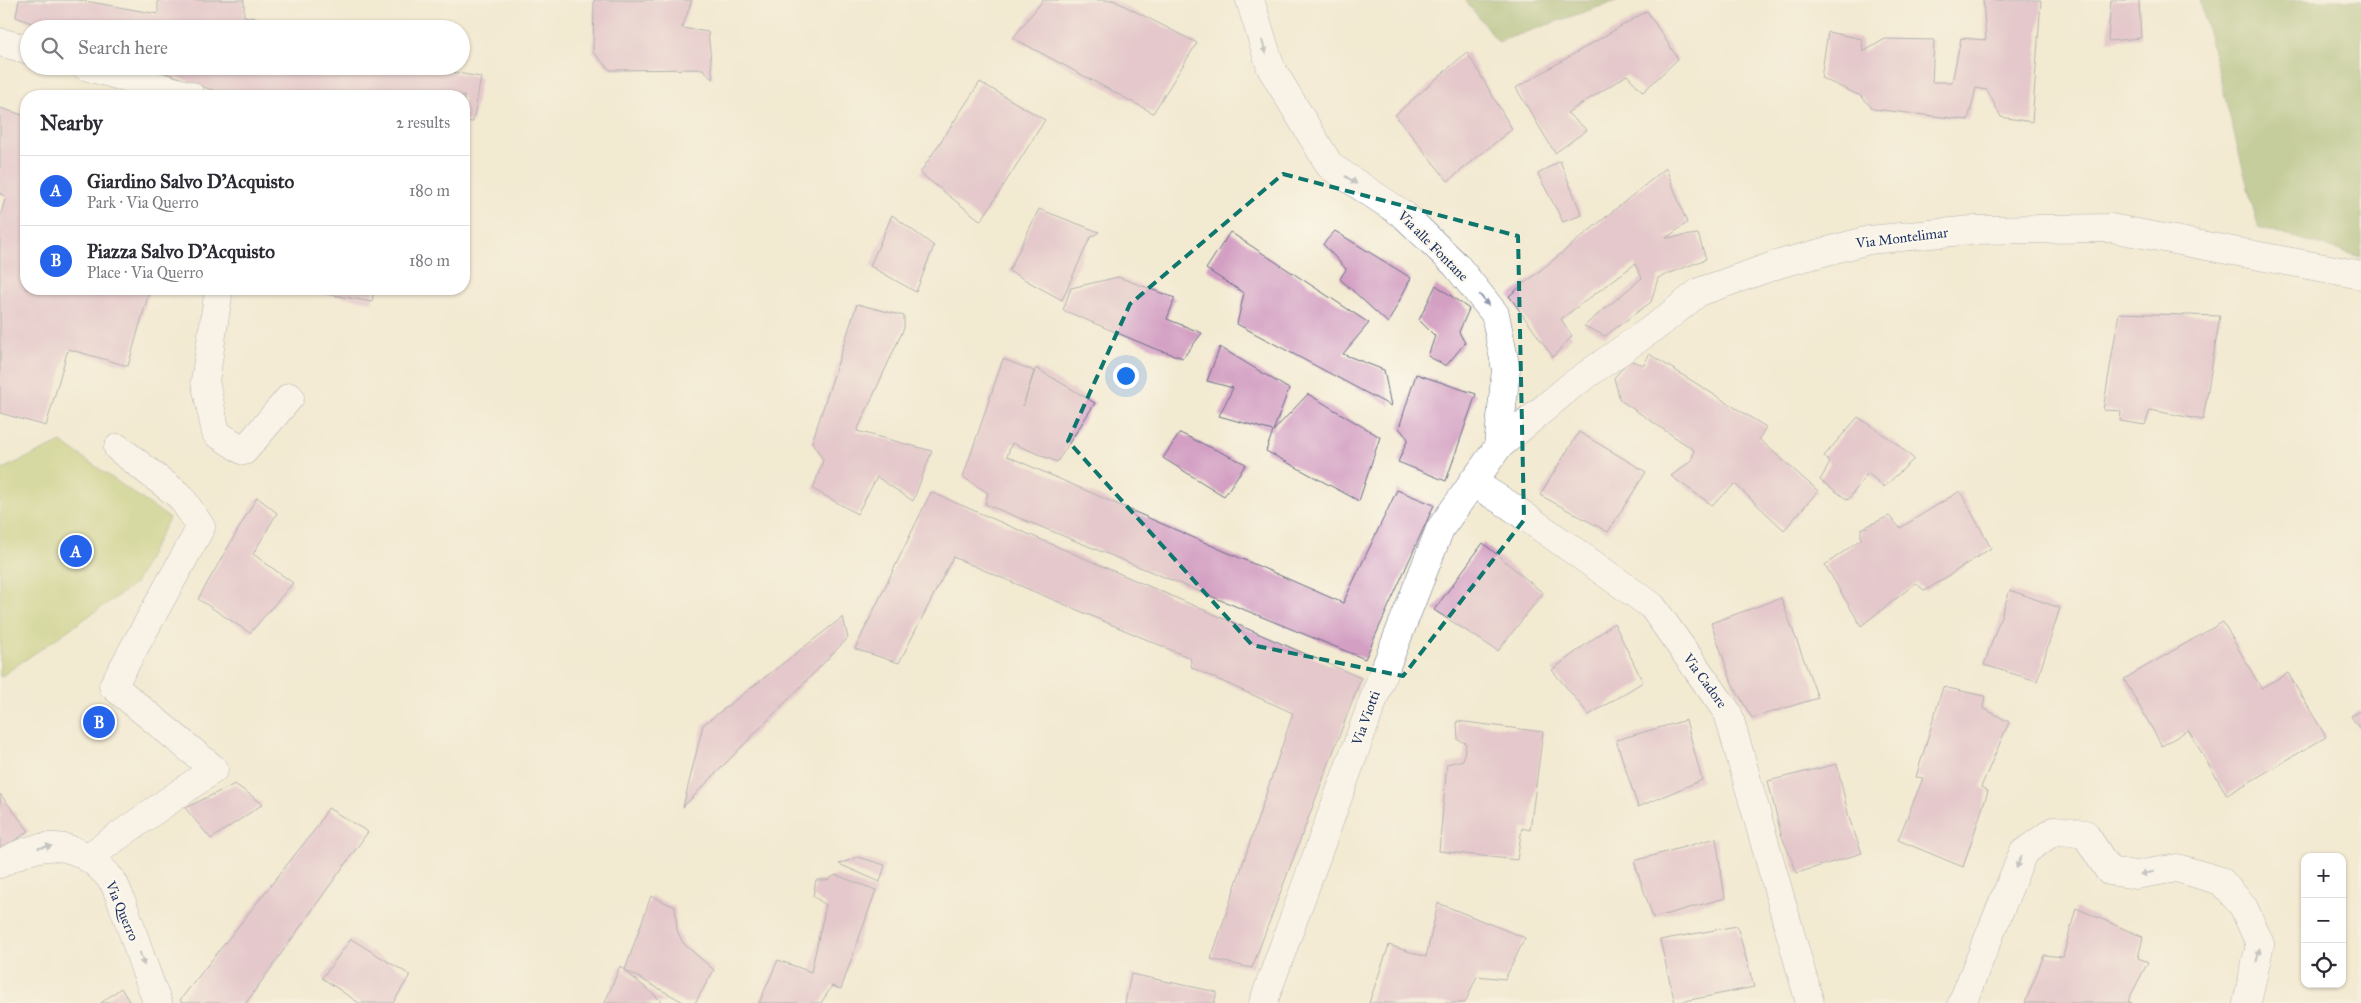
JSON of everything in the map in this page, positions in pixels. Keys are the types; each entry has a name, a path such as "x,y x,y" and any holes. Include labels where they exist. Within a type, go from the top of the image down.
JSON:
{"street":[{"name":"Via alle Fontane","path":"1250,0 1271,68 1330,166 1404,215 1456,265 1495,314 1506,369 1498,447"},
{"path":"0,42 20,48"},
{"path":"116,75 170,90"},
{"name":"Via Montelimar","path":"1498,447 1572,385 1659,324 1699,292 1779,264 1869,240 1972,230 2111,228 2361,275"},
{"path":"218,295 205,381 216,433 244,451 290,398"},
{"name":"Via Viotti","path":"1263,1003 1408,607 1440,528 1498,447"},
{"path":"87,858 214,769 113,686 201,527 181,497 118,448"},
{"name":"Via Cadore","path":"1472,482 1509,505 1652,606 1728,713 1810,1003"},
{"path":"1962,1003 2022,853 2054,830 2085,834 2109,871 2136,875 2177,868 2221,881 2243,906 2260,944 2247,1003"},
{"name":"Via Querro","path":"0,864 16,855 47,846 69,847 87,858 112,880 158,1003"}],"highlighted area":[{"path":"1283,174 1518,236 1524,520 1403,676 1252,645 1068,441 1130,304"}],"green space":[{"path":"1465,0 1619,0 1498,42"},
{"path":"2200,0 2361,0 2361,257 2258,227"},
{"path":"61,442 169,518 135,584 0,677 0,470"}],"building":[{"path":"19,0 79,0 158,14 158,0 244,0 244,16 265,20 24,20 16,17"},
{"path":"594,0 692,0 682,28 708,32 713,80 703,69 610,70 593,52"},
{"path":"1043,0 1113,0 1197,43 1153,113 1013,38"},
{"path":"1983,0 2041,0 2032,122 2001,117 1987,90 1976,88 1968,120 1873,109 1861,96 1821,78 1828,32 1862,39 1863,52 1885,39 1934,40 1932,82 1952,82 1961,38 1986,40"},
{"path":"2111,0 2139,0 2141,38 2108,41"},
{"path":"1647,11 1678,59 1643,92 1627,75 1567,113 1587,130 1555,153 1516,88"},
{"path":"1467,52 1512,129 1448,181 1395,115"},
{"path":"172,75 469,75 481,77 473,122 470,122 470,90 212,90"},
{"path":"980,82 1045,120 981,221 920,173"},
{"path":"0,108 20,114 20,295 148,295 128,366 68,349 46,426 0,413 0,217 6,196 0,194"},
{"path":"1560,161 1582,215 1563,222 1538,174"},
{"path":"1666,168 1687,223 1666,238 1698,234 1706,259 1658,278 1651,302 1605,336 1584,326 1642,278 1635,264 1561,319 1572,336 1553,357 1509,296"},
{"path":"1039,209 1099,232 1090,238 1062,300 1009,271"},
{"path":"892,215 934,246 916,292 870,266"},
{"path":"1335,231 1411,278 1388,323 1340,279 1346,269 1323,244"},
{"path":"1230,232 1369,323 1343,354 1384,370 1391,406 1237,324 1244,293 1206,269"},
{"path":"1118,277 1175,298 1167,319 1202,333 1183,358 1153,348 1063,310 1071,288"},
{"path":"1436,285 1469,309 1459,332 1465,343 1446,366 1428,356 1435,336 1419,320"},
{"path":"333,295 373,295 372,302"},
{"path":"857,304 904,316 904,328 857,431 932,451 913,501 877,477 857,514 813,489 823,460 812,442"},
{"path":"2119,313 2220,316 2203,420 2150,410 2145,425 2120,421 2121,411 2103,410"},
{"path":"1220,347 1289,389 1273,431 1219,416 1233,388 1207,381"},
{"path":"1649,354 1766,427 1759,439 1818,491 1784,530 1735,484 1712,505 1671,476 1692,460 1694,450 1620,400 1614,378 1629,360 1644,365"},
{"path":"1003,359 1034,371 1023,406 1036,368 1095,403 1057,462 1012,443 1007,456 1343,603 1397,490 1434,505 1365,659 985,504 988,493 963,477"},
{"path":"1416,374 1476,394 1446,481 1398,462 1408,439 1399,428"},
{"path":"1308,394 1380,437 1359,501 1266,451 1273,431"},
{"path":"1858,417 1896,443 1914,459 1884,487 1868,473 1848,500 1820,480 1830,463 1824,456"},
{"path":"1579,432 1646,472 1608,532 1540,495"},
{"path":"1180,433 1246,464 1224,496 1163,458"},
{"path":"1960,491 1991,548 1925,591 1916,583 1861,626 1825,565 1861,539 1861,529 1889,516 1900,528"},
{"path":"931,492 1361,678 1252,968 1211,959 1293,713 1192,668 1190,658 953,557 899,663 855,649"},
{"path":"257,497 277,513 253,554 293,583 250,633 198,599"},
{"path":"1483,543 1543,593 1498,651 1434,610"},
{"path":"2010,590 2060,608 2037,681 1984,665"},
{"path":"1781,598 1818,698 1752,718 1732,683 1711,623"},
{"path":"843,617 848,638 683,807 703,725"},
{"path":"2223,622 2261,688 2288,673 2326,737 2227,795 2188,730 2162,746 2124,679"},
{"path":"1614,623 1643,682 1589,715 1552,670"},
{"path":"1943,687 1985,696 1983,708 2009,722 1981,787 1988,791 1963,867 1898,840 1923,778 1916,777"},
{"path":"2361,710 2361,731 2351,716"},
{"path":"1686,720 1702,780 1638,807 1616,740"},
{"path":"1457,721 1543,732 1530,830 1522,828 1517,860 1439,851 1447,764 1463,760 1466,743 1458,740"},
{"path":"1837,764 1849,818 1862,853 1797,873 1781,834 1768,781"},
{"path":"235,784 263,804 211,839 185,808"},
{"path":"0,794 29,831 0,850"},
{"path":"328,808 368,832 246,1003 182,1003 180,1000 316,828"},
{"path":"1716,838 1725,898 1653,918 1634,861"},
{"path":"858,857 885,865 880,882 839,864"},
{"path":"836,875 876,890 841,989 832,986 821,1003 759,1003 778,960 811,972 826,905 813,896 816,880 827,880"},
{"path":"651,896 675,907 677,930 683,943 714,970 695,1003 685,1003 625,970"},
{"path":"1438,903 1525,938 1505,979 1477,976 1465,1003 1369,1003 1389,945 1426,957"},
{"path":"2076,908 2143,937 2138,958 2148,962 2128,1001 2132,1003 2025,1003 2044,955 2063,957"},
{"path":"1737,926 1754,987 1675,1003 1660,940"},
{"path":"351,939 410,975 393,1003 359,1003 322,978"},
{"path":"620,966 624,970 664,1003 605,1003"},
{"path":"1131,974 1217,992 1214,1003 1125,1003"},
{"path":"121,988 130,1003 101,1003"}],"place":[{"name":"Giardino Salvo D'Acquisto","path":"76,551"},
{"name":"Piazza Salvo D'Acquisto","path":"99,722"}]}
